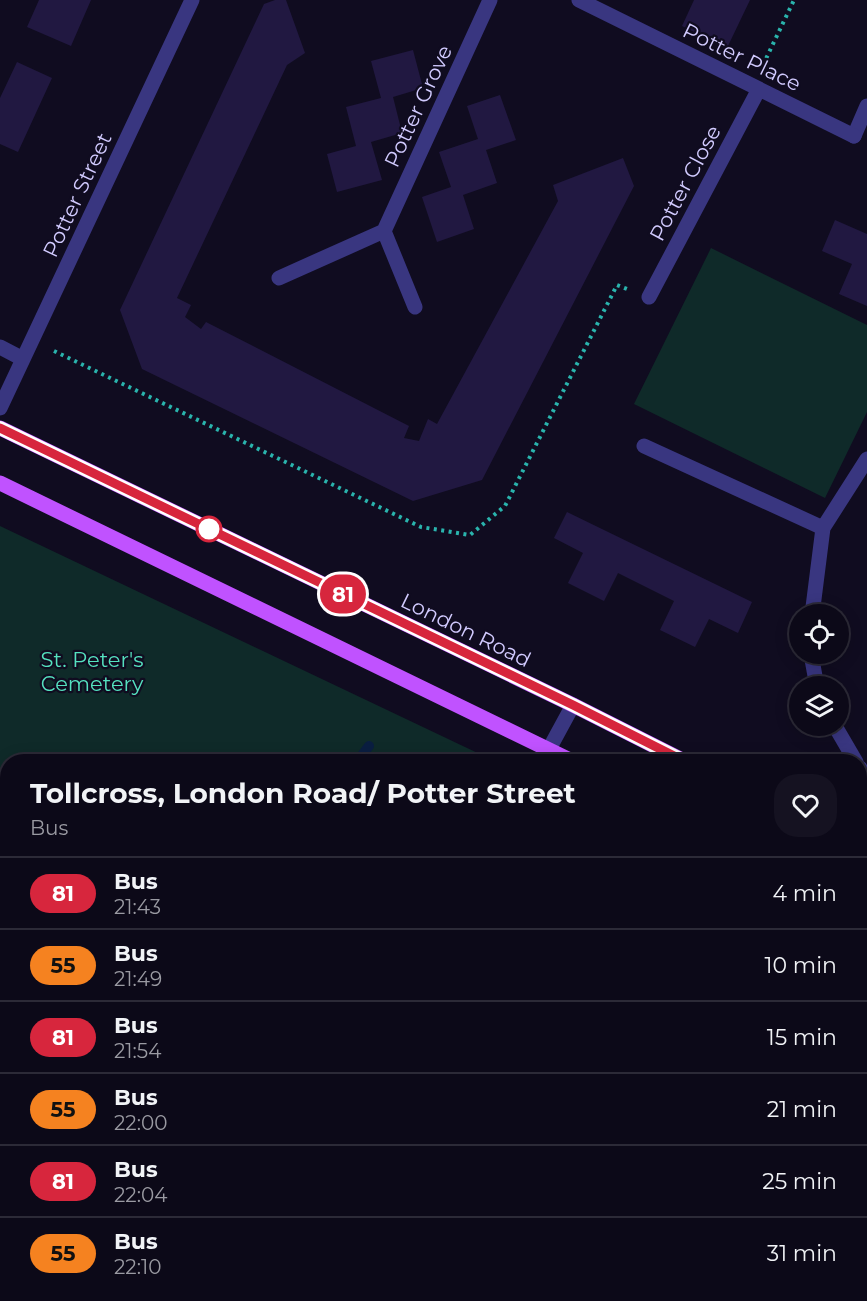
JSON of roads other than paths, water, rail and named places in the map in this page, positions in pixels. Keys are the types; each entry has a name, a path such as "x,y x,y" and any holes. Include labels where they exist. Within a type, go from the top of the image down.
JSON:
{"main road":[{"name":"London Road","path":"0,428 670,754"},
{"path":"0,483 542,754"}],"street":[{"name":"Potter Street","path":"0,408 192,0"},
{"name":"Potter Grove","path":"384,231 490,0"},
{"name":"Potter Place","path":"579,0 854,136 867,106"},
{"name":"Potter Close","path":"649,297 756,88"},
{"path":"279,278 384,231 415,307"},
{"path":"0,347 23,359"},
{"path":"644,446 823,528"},
{"path":"813,604 823,528 867,459"},
{"path":"547,754 573,705"},
{"path":"841,736 851,754"}],"waterway":[{"path":"363,754 369,746"}],"park label":[{"name":"St. Peter's Cemetery","path":"92,671"}]}
